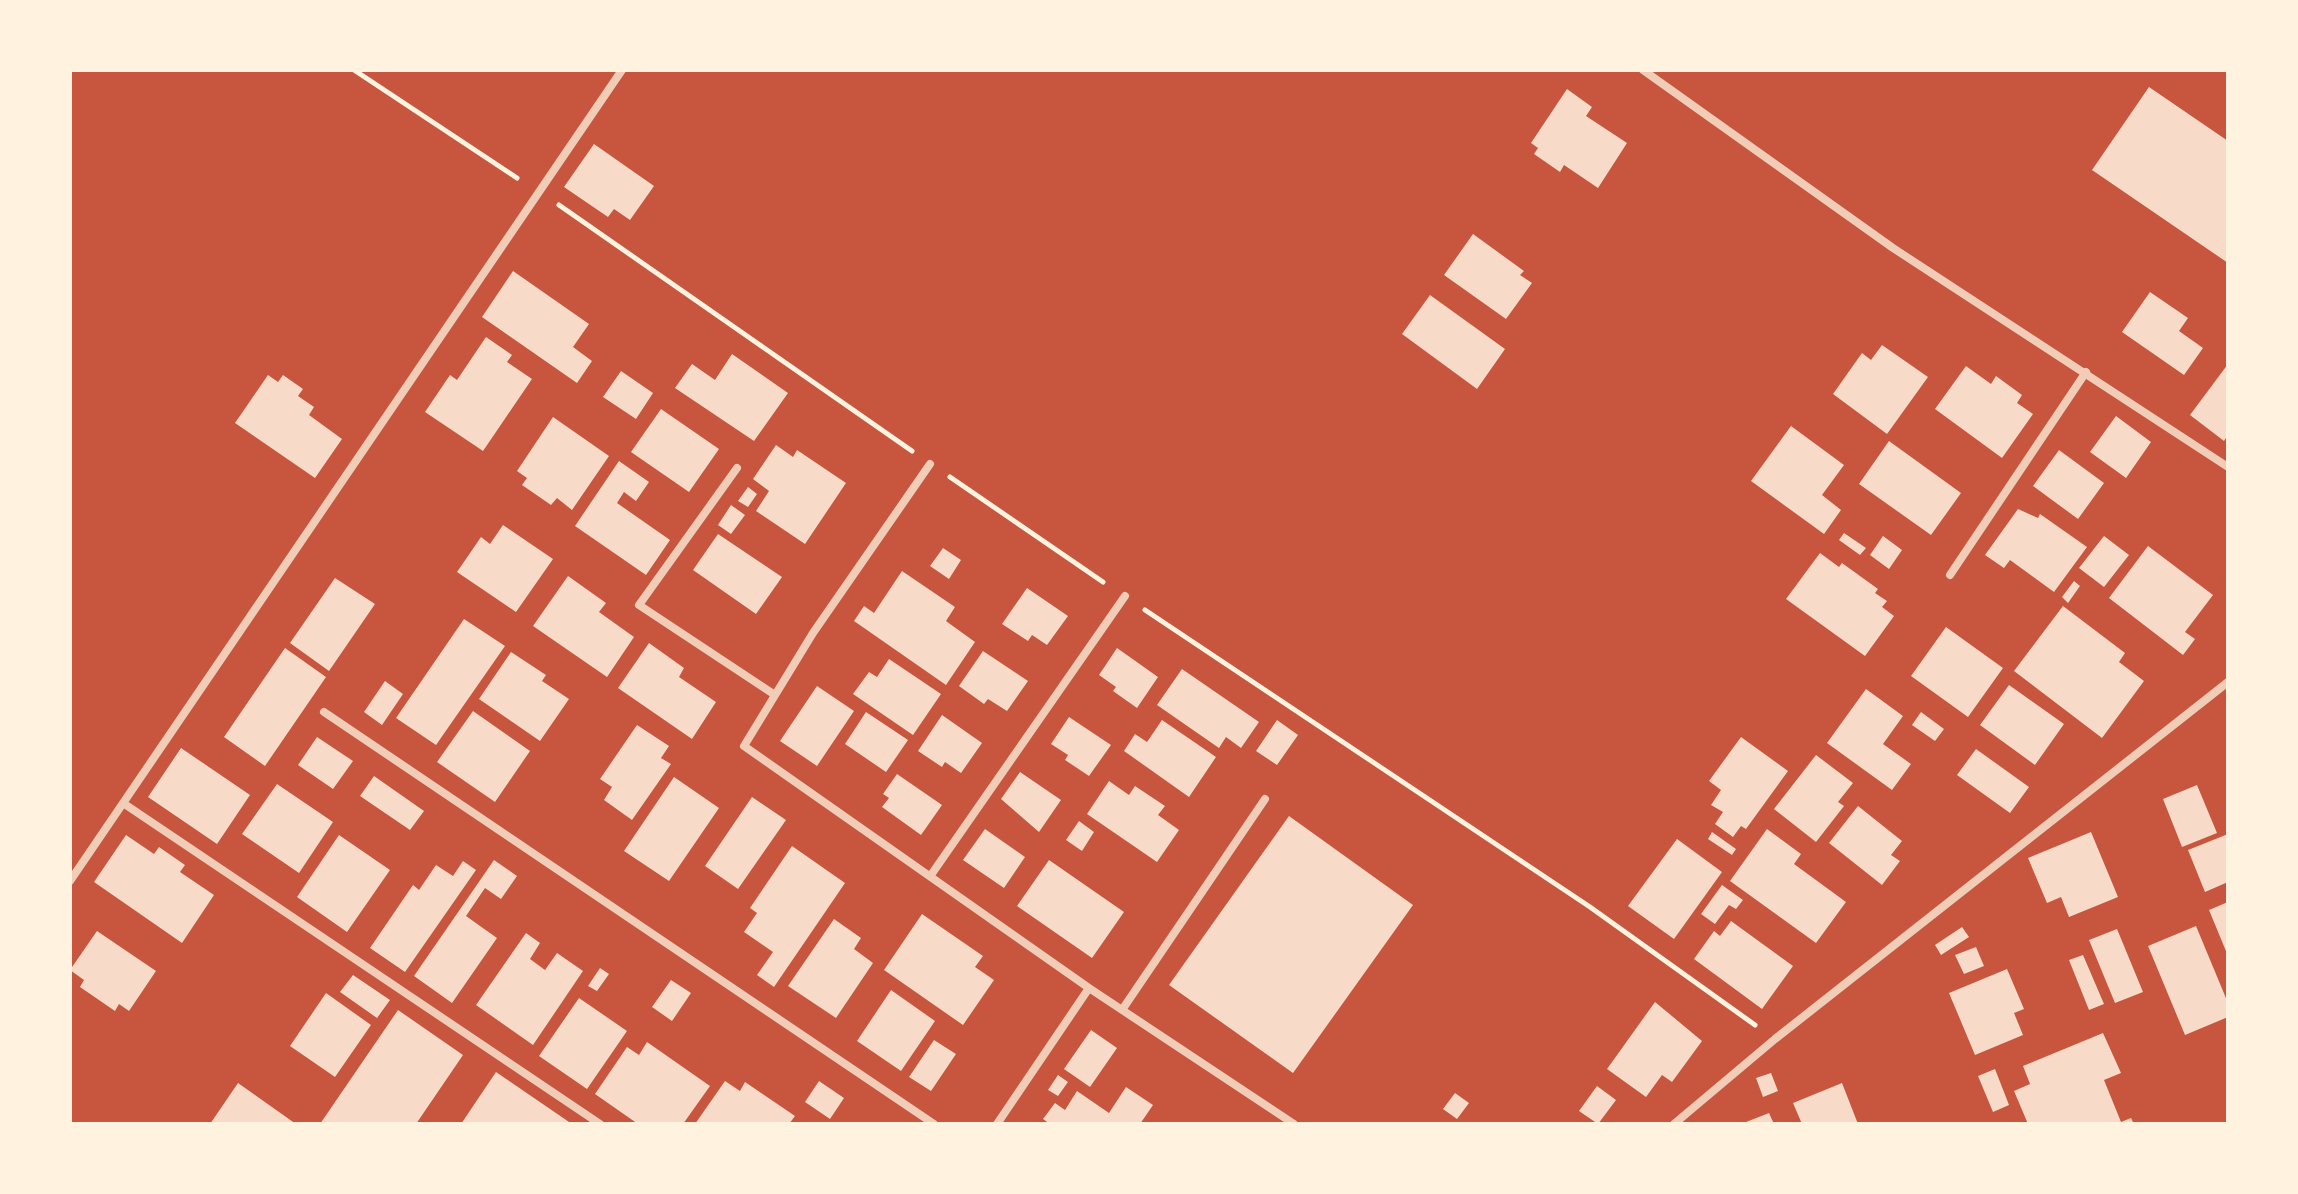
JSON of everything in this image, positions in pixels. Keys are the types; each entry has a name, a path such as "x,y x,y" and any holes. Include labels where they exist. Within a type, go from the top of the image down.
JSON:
{"street":[{"path":"70,881 622,70"},
{"path":"1643,70 1893,248 2228,467"},
{"path":"1950,575 2086,372"},
{"path":"930,464 813,633 744,746 1089,988 1294,1124"},
{"path":"737,468 639,605 775,695"},
{"path":"931,875 1125,596"},
{"path":"1674,1124 1775,1039 2228,682"},
{"path":"324,712 934,1124"},
{"path":"1122,1010 1265,799"},
{"path":"123,803 600,1124"},
{"path":"997,1124 1089,988"}],"path":[{"path":"354,70 669,278 930,464 1590,907 1775,1039"}],"building":[{"path":"2149,87 2228,141 2228,263 2092,170"},
{"path":"1567,89 1592,107 1586,116 1627,143 1598,188 1564,165 1560,172 1534,154 1538,148 1531,143"},
{"path":"594,144 654,186 630,220 614,209 608,217 564,187"},
{"path":"1473,234 1524,271 1520,275 1532,283 1506,319 1444,275"},
{"path":"513,271 589,324 573,347 592,361 577,383 482,317"},
{"path":"2150,292 2188,318 2179,331 2203,348 2184,375 2122,332"},
{"path":"1430,295 1505,349 1477,389 1402,334"},
{"path":"486,337 512,355 507,362 532,379 483,451 425,412 450,375 457,380"},
{"path":"1882,345 1928,377 1887,434 1833,394 1862,353 1871,360"},
{"path":"732,354 788,393 754,441 675,388 692,364 715,380"},
{"path":"2228,364 2228,435 2224,441 2190,415"},
{"path":"1966,366 1991,384 1996,376 2022,395 2017,403 2033,414 2002,458 1935,409"},
{"path":"621,371 653,393 636,419 603,397"},
{"path":"268,375 278,382 283,375 303,389 298,396 314,407 309,415 342,439 315,478 235,423"},
{"path":"661,409 719,449 689,492 631,452"},
{"path":"2116,416 2151,442 2126,478 2090,452"},
{"path":"553,417 609,456 572,510 557,498 551,505 522,485 527,478 517,471"},
{"path":"1791,426 1844,465 1822,495 1841,510 1824,534 1751,481"},
{"path":"1889,441 1961,493 1931,535 1859,484"},
{"path":"776,445 793,457 797,450 846,483 805,544 756,511 769,491 753,479"},
{"path":"2059,450 2104,483 2078,519 2033,486"},
{"path":"619,461 649,482 636,501 624,492 617,503 670,540 646,575 575,526"},
{"path":"748,487 757,494 748,507 738,501"},
{"path":"731,505 745,515 731,534 718,525"},
{"path":"2018,509 2038,518 2040,514 2087,547 2054,592 2010,560 2004,568 1985,555"},
{"path":"503,525 553,559 516,612 457,572 481,537 490,544"},
{"path":"1844,533 1866,548 1860,555 1839,540"},
{"path":"718,534 782,577 756,614 693,570"},
{"path":"1883,536 1902,550 1889,569 1870,555"},
{"path":"2104,536 2129,555 2104,587 2079,568"},
{"path":"2148,546 2213,595 2185,632 2195,639 2183,655 2109,598"},
{"path":"943,548 961,560 949,579 930,566"},
{"path":"1820,553 1839,567 1842,563 1878,589 1875,593 1887,601 1882,607 1894,616 1865,656 1786,599"},
{"path":"902,571 955,607 946,621 975,642 946,685 854,621 864,606 874,613"},
{"path":"568,576 606,603 599,612 634,637 607,677 533,626"},
{"path":"335,578 375,604 329,671 290,643"},
{"path":"2074,581 2080,586 2068,603 2062,597"},
{"path":"1027,588 1068,616 1047,645 1032,635 1028,641 1002,624"},
{"path":"2063,606 2125,653 2119,662 2144,681 2102,738 2014,671"},
{"path":"464,619 505,646 436,745 396,718"},
{"path":"1946,627 2003,668 1968,717 1911,676"},
{"path":"649,643 684,668 679,677 716,702 692,739 618,688"},
{"path":"285,648 326,677 265,766 224,737"},
{"path":"1117,648 1158,677 1137,708 1113,691 1116,687 1099,675"},
{"path":"983,651 1028,681 1007,711 988,699 984,704 959,686"},
{"path":"511,652 546,675 542,681 569,699 540,741 479,699"},
{"path":"889,659 941,694 913,735 853,694 869,672 877,677"},
{"path":"1182,669 1259,722 1241,748 1226,737 1219,748 1157,705"},
{"path":"385,681 403,694 382,725 364,712"},
{"path":"2009,685 2064,724 2035,765 1980,725"},
{"path":"817,686 854,711 817,766 780,741"},
{"path":"1866,689 1903,716 1883,744 1911,764 1892,790 1827,743"},
{"path":"473,711 530,751 495,802 437,762"},
{"path":"866,712 908,740 886,772 845,744"},
{"path":"1921,712 1944,729 1935,741 1912,725"},
{"path":"942,715 982,743 961,773 945,762 942,767 918,751"},
{"path":"1069,717 1111,745 1089,776 1065,760 1068,755 1051,744"},
{"path":"1162,720 1216,757 1189,797 1124,751 1135,734 1147,742"},
{"path":"1277,720 1298,735 1277,765 1256,751"},
{"path":"637,725 669,746 661,758 671,764 632,820 604,800 612,787 600,779"},
{"path":"317,737 353,761 333,789 298,765"},
{"path":"1741,737 1788,771 1746,829 1741,826 1733,837 1715,824 1723,812 1711,805 1721,790 1709,781"},
{"path":"181,748 250,795 217,844 148,797"},
{"path":"1976,749 2029,787 2010,813 1957,775"},
{"path":"1816,755 1853,783 1838,802 1844,806 1816,842 1774,809"},
{"path":"1020,772 1061,800 1039,832 1001,799"},
{"path":"897,774 942,805 921,835 882,807 889,798 883,794"},
{"path":"374,776 424,811 410,830 360,796"},
{"path":"674,777 719,808 669,881 624,851"},
{"path":"1109,781 1129,795 1135,786 1165,806 1158,815 1179,830 1157,862 1087,814"},
{"path":"277,784 333,822 299,873 242,834"},
{"path":"2197,785 2217,833 2182,847 2163,799"},
{"path":"752,797 786,820 738,889 705,866"},
{"path":"1858,806 1902,841 1891,855 1900,861 1882,885 1829,843"},
{"path":"1289,816 1413,905 1293,1073 1169,985"},
{"path":"1079,821 1094,832 1082,851 1066,840"},
{"path":"985,829 1025,857 1004,888 963,860"},
{"path":"1767,829 1801,854 1794,864 1846,902 1816,943 1730,881"},
{"path":"1712,832 1736,849 1732,855 1708,839"},
{"path":"2091,832 2118,897 2069,917 2061,897 2047,903 2028,858"},
{"path":"2228,834 2228,882 2205,892 2188,850"},
{"path":"126,835 154,854 159,847 185,865 180,872 214,895 182,943 94,882"},
{"path":"339,835 390,870 347,932 297,897"},
{"path":"1677,839 1722,872 1674,939 1628,906"},
{"path":"792,846 845,883 774,987 757,975 773,952 744,932 757,913 750,908"},
{"path":"494,860 517,876 501,899 485,888 466,916 497,938 452,1003 414,976"},
{"path":"1049,860 1124,912 1092,958 1017,906"},
{"path":"463,861 476,870 405,972 370,948 413,885 419,890 436,865 453,876"},
{"path":"1722,885 1743,900 1736,909 1729,905 1715,924 1701,914"},
{"path":"2228,902 2228,956 2209,910"},
{"path":"922,914 983,956 975,967 994,980 963,1025 884,970"},
{"path":"834,919 861,938 854,949 873,963 836,1018 788,986"},
{"path":"1731,921 1793,966 1762,1009 1694,959 1714,931 1720,936"},
{"path":"2196,926 2228,1003 2228,1017 2185,1035 2148,946"},
{"path":"1962,927 1969,937 1941,955 1935,945"},
{"path":"2117,929 2143,992 2115,1003 2089,940"},
{"path":"97,931 156,971 129,1011 119,1004 115,1011 80,987 84,980 70,970"},
{"path":"526,933 540,943 530,959 545,970 557,953 583,971 533,1045 476,1005"},
{"path":"1976,947 1984,966 1964,974 1955,955"},
{"path":"2083,955 2104,1004 2089,1010 2069,960"},
{"path":"600,968 609,974 597,991 588,986"},
{"path":"2007,969 2024,1009 2014,1013 2023,1035 1975,1055 1949,993"},
{"path":"353,975 390,1000 377,1018 340,992"},
{"path":"671,980 691,993 672,1021 652,1007"},
{"path":"891,990 935,1021 901,1071 857,1041"},
{"path":"326,993 371,1025 335,1077 290,1046"},
{"path":"579,998 627,1031 587,1089 539,1056"},
{"path":"1655,1002 1702,1041 1672,1082 1662,1075 1646,1097 1607,1069"},
{"path":"398,1010 463,1055 416,1124 320,1124"},
{"path":"1091,1030 1117,1048 1090,1087 1064,1069"},
{"path":"2103,1033 2121,1073 2104,1080 2121,1122 2131,1118 2134,1124 2028,1124 2014,1091 2030,1084 2023,1066"},
{"path":"934,1040 956,1054 931,1091 909,1077"},
{"path":"647,1042 710,1086 683,1124 638,1124 595,1094 627,1047 639,1055"},
{"path":"1995,1069 2009,1105 1993,1112 1978,1076"},
{"path":"496,1072 572,1124 461,1124"},
{"path":"1771,1073 1778,1091 1763,1097 1756,1078"},
{"path":"1058,1075 1068,1082 1058,1096 1048,1090"},
{"path":"725,1081 740,1091 745,1082 795,1116 789,1124 695,1124"},
{"path":"819,1081 844,1098 830,1119 805,1102"},
{"path":"238,1083 296,1124 210,1124"},
{"path":"1842,1083 1858,1124 1802,1124 1793,1103"},
{"path":"1597,1086 1616,1100 1598,1124 1579,1111"},
{"path":"1126,1087 1153,1105 1140,1124 1050,1124 1043,1119 1055,1103 1065,1110 1077,1091 1109,1113"},
{"path":"1455,1093 1469,1103 1457,1119 1443,1109"},
{"path":"1769,1113 1774,1124 1741,1124"}]}
